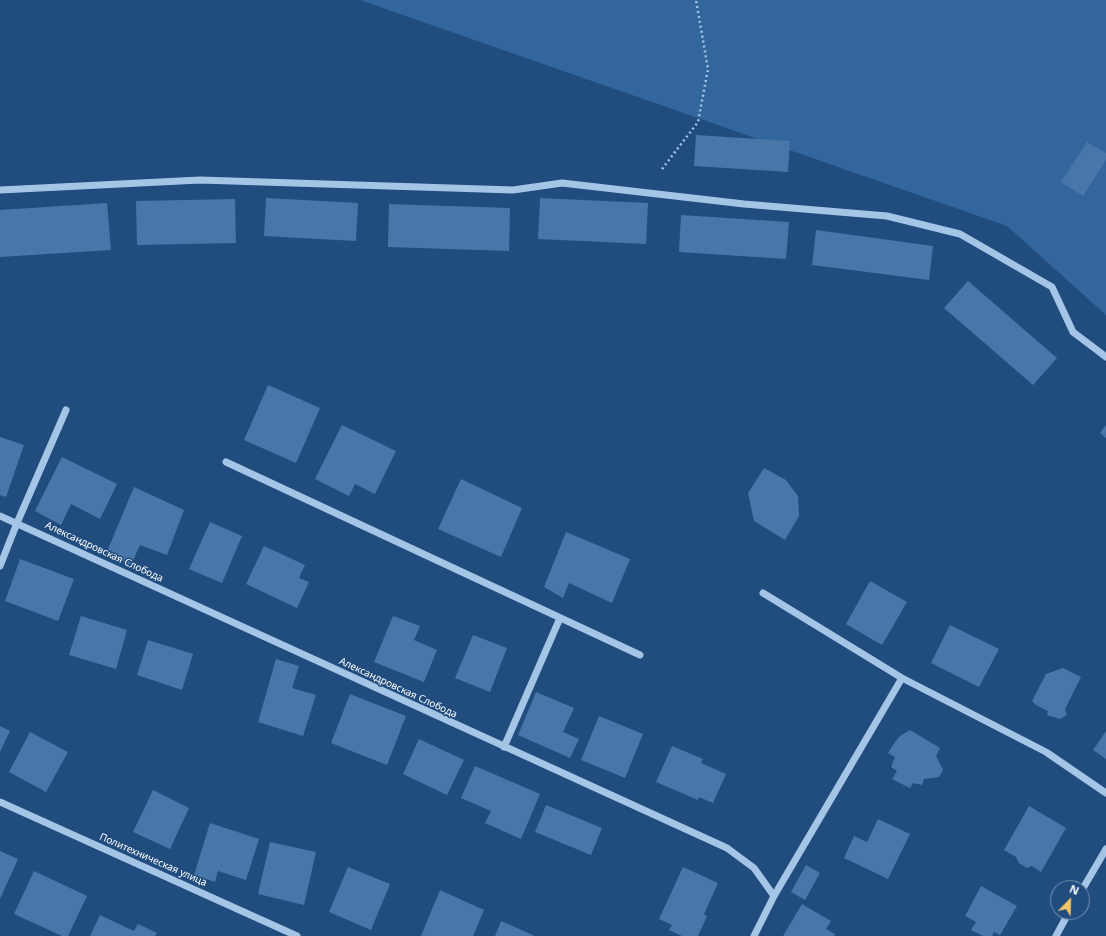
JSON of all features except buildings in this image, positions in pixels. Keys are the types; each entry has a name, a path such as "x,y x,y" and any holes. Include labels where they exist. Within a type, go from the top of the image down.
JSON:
{"street":[{"path":"0,190 200,180 513,190 562,183 744,204 887,216 960,234 1052,287 1073,332 1106,357"},
{"path":"0,566 66,410"},
{"path":"226,462 640,654"},
{"name":"Александровская Слобода","path":"0,516 727,848 754,868 774,896"},
{"path":"763,593 902,678 1046,752 1106,793"},
{"path":"504,747 560,618"},
{"path":"754,936 774,896 902,678"},
{"name":"Политехническая улица","path":"0,802 297,936"},
{"path":"1088,880 1106,849"},
{"path":"1056,936 1065,920"}],"path":[{"path":"662,169 698,122 708,69 696,0"}],"shaded area":[{"path":"360,0 1106,0 1106,315 1007,226"}]}
